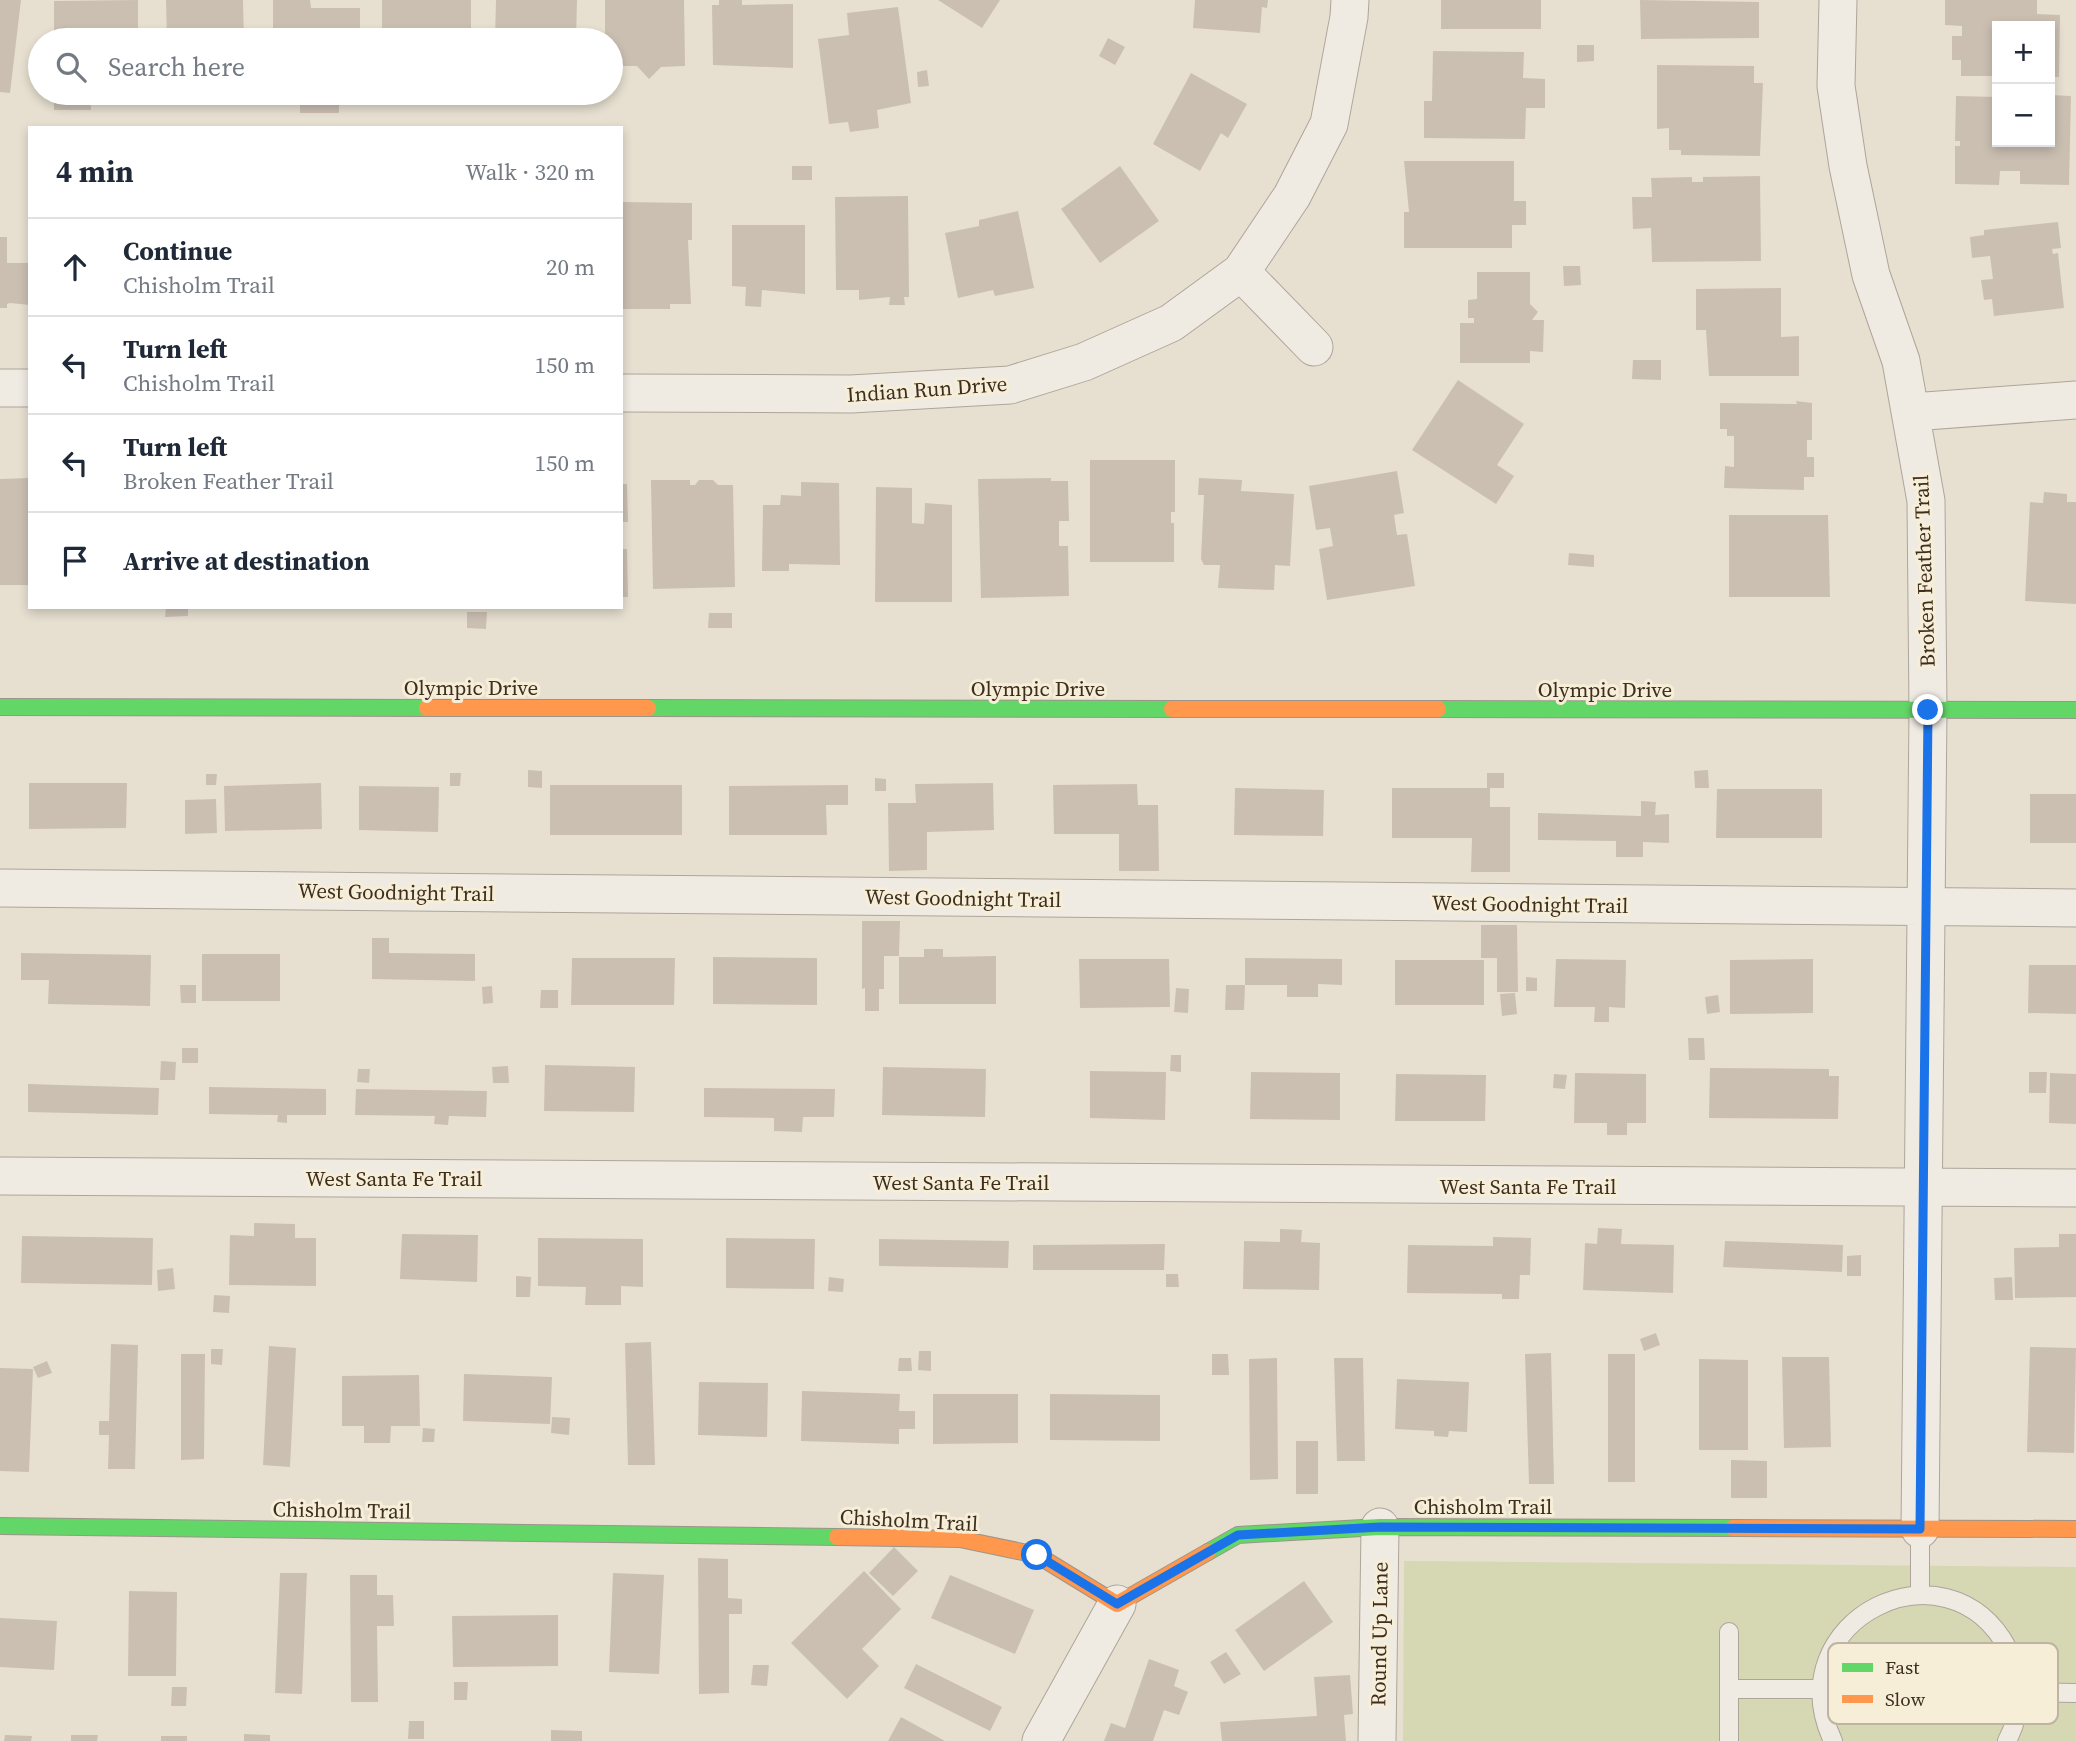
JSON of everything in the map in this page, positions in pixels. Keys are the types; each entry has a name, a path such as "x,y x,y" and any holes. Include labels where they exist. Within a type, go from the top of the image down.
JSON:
{"street":[{"name":"Indian Run Drive","path":"623,393 851,394 1010,385 1084,362 1171,323 1241,272 1292,196 1329,124 1350,0"},
{"name":"Broken Feather Trail","path":"1838,0 1836,86 1848,166 1871,275 1901,361 1926,501 1928,710 1920,1529"},
{"path":"1241,272 1314,347"},
{"path":"0,388 28,388"},
{"path":"1912,412 2076,400"},
{"name":"Olympic Drive","path":"0,707 2076,710"},
{"name":"West Goodnight Trail","path":"0,888 2076,908"},
{"name":"West Santa Fe Trail","path":"0,1176 2076,1188"},
{"name":"Chisholm Trail","path":"0,1526 960,1539 1037,1555 1117,1604 1238,1535 1380,1527 2076,1529"},
{"name":"Round Up Lane","path":"1377,1741 1380,1527"},
{"path":"1041,1741 1117,1604"}],"lane":[{"path":"1920,1529 1920,1595"},
{"path":"1836,1643 1863,1612 1890,1599 1920,1595 1950,1599 1978,1613 2000,1634 2005,1643"},
{"path":"1729,1632 1729,1741"},
{"path":"1828,1656 1820,1689 1824,1721 1833,1741"},
{"path":"1729,1689 1820,1689"},
{"path":"2058,1693 2076,1693"},
{"path":"2007,1741 2016,1724"}],"green space":[{"path":"1404,1561 2076,1567 2076,1741 1403,1741"}],"building":[{"path":"0,0 21,0 10,93 0,92"},
{"path":"138,0 138,28 54,28 54,1"},
{"path":"166,0 243,0 244,28 167,28"},
{"path":"273,0 310,0 311,8 360,8 360,28 273,28"},
{"path":"382,0 471,0 471,28 382,28"},
{"path":"496,0 577,0 576,28 495,28"},
{"path":"605,0 684,0 685,66 661,67 649,79 637,66 623,66 623,28 605,28"},
{"path":"719,0 742,0 742,5 793,4 793,68 713,65 712,5 719,5"},
{"path":"938,0 1000,0 982,28"},
{"path":"1195,0 1268,0 1267,8 1262,7 1260,33 1193,28"},
{"path":"1441,0 1541,0 1541,29 1441,29"},
{"path":"1640,0 1759,2 1759,38 1641,39"},
{"path":"1945,0 2037,0 2037,14 2060,15 2059,77 2055,77 2055,21 1992,21 1992,76 1961,76 1961,60 1952,60 1952,36 1962,36 1962,26 1945,25"},
{"path":"898,7 911,103 877,110 879,128 850,132 848,122 829,124 818,39 849,35 847,13"},
{"path":"1108,38 1125,47 1115,65 1099,56"},
{"path":"1577,45 1594,45 1594,61 1577,62"},
{"path":"1433,51 1524,52 1523,78 1545,79 1545,108 1526,108 1525,139 1424,138 1424,101 1432,101"},
{"path":"1657,65 1754,66 1754,83 1763,83 1760,156 1681,155 1681,150 1669,150 1669,128 1657,129"},
{"path":"927,70 929,86 918,87 917,72"},
{"path":"1191,73 1247,104 1228,138 1221,133 1200,171 1153,144"},
{"path":"2055,95 2071,96 2069,185 2020,184 2020,171 2000,171 1999,185 1955,184 1955,146 1960,146 1960,141 1955,141 1956,96 1992,97 1992,147 2055,147"},
{"path":"54,105 91,105 91,110 54,110"},
{"path":"300,105 339,105 339,113 300,113"},
{"path":"1404,161 1514,161 1514,201 1526,201 1526,225 1512,225 1512,248 1404,248 1404,212 1409,212"},
{"path":"792,166 812,166 812,180 792,180"},
{"path":"1120,166 1159,221 1100,263 1061,209"},
{"path":"1760,176 1761,261 1652,262 1651,228 1633,229 1632,197 1652,197 1651,178 1692,177 1692,182 1703,182 1703,177"},
{"path":"908,196 909,297 904,297 905,305 889,305 890,297 859,300 859,290 836,290 835,197"},
{"path":"623,202 692,203 692,240 688,240 691,304 670,304 670,309 623,309"},
{"path":"1018,211 1034,288 995,296 993,290 958,298 945,233 979,226 979,220"},
{"path":"2058,222 2061,248 2052,249 2053,254 2058,253 2064,308 1994,316 1992,299 1984,300 1981,280 1993,279 1990,256 1972,258 1970,237 1984,235 1984,230"},
{"path":"732,225 805,225 805,294 762,290 761,307 745,306 746,287 732,286"},
{"path":"0,237 7,237 7,263 28,263 28,305 10,303 7,308 0,308"},
{"path":"1563,266 1580,266 1581,285 1564,286"},
{"path":"1477,272 1530,272 1530,304 1538,312 1532,320 1544,320 1543,352 1530,351 1530,363 1460,363 1460,323 1474,323 1474,318 1468,318 1468,300 1477,299"},
{"path":"1781,288 1781,337 1799,336 1799,376 1709,376 1706,330 1696,330 1696,289"},
{"path":"1633,360 1661,360 1661,380 1632,379"},
{"path":"1458,380 1524,424 1497,465 1514,476 1496,504 1412,450"},
{"path":"1796,401 1812,403 1812,440 1807,440 1807,457 1814,457 1814,477 1804,477 1804,490 1724,488 1725,466 1734,467 1734,436 1727,436 1727,429 1720,429 1720,403 1797,404"},
{"path":"1090,460 1175,460 1175,512 1171,512 1171,523 1174,523 1174,562 1090,562"},
{"path":"1397,471 1404,513 1394,515 1397,535 1407,534 1415,586 1327,600 1319,549 1333,546 1330,528 1316,530 1309,486"},
{"path":"28,478 28,585 0,585 0,479"},
{"path":"1051,478 1051,481 1068,481 1069,521 1059,521 1059,546 1068,546 1069,596 981,598 978,479"},
{"path":"1199,478 1242,480 1241,491 1294,494 1290,566 1275,565 1274,590 1218,588 1220,565 1204,565 1201,559 1204,495 1198,495"},
{"path":"651,480 690,480 690,485 695,485 699,480 713,480 718,485 733,485 735,587 653,589"},
{"path":"801,482 839,483 840,565 789,564 789,571 762,571 763,505 780,505 781,495 801,496"},
{"path":"623,484 627,484 628,522 623,522"},
{"path":"876,487 912,488 912,523 924,524 925,503 952,505 952,602 875,602"},
{"path":"2044,492 2067,494 2067,502 2076,502 2076,604 2025,601 2030,502 2043,503"},
{"path":"1729,515 1828,515 1830,597 1729,597"},
{"path":"623,549 627,549 628,597 623,597"},
{"path":"1569,553 1594,555 1594,567 1568,565"},
{"path":"166,609 188,609 188,616 165,617"},
{"path":"467,612 487,612 486,629 467,628"},
{"path":"709,613 732,613 732,628 708,628"},
{"path":"528,770 542,771 542,788 528,787"},
{"path":"1708,770 1709,788 1695,788 1694,771"},
{"path":"450,773 461,773 460,786 450,786"},
{"path":"1487,773 1504,773 1504,788 1490,788 1490,807 1510,807 1510,872 1471,872 1472,838 1392,838 1392,788 1487,788"},
{"path":"206,774 217,774 216,785 206,785"},
{"path":"875,778 886,779 886,791 875,791"},
{"path":"29,783 127,783 126,828 29,829"},
{"path":"321,783 322,829 225,831 224,786"},
{"path":"993,783 994,830 927,832 927,870 889,871 888,803 916,803 915,784"},
{"path":"1137,784 1138,805 1158,805 1159,871 1119,871 1119,834 1054,834 1053,785"},
{"path":"550,785 682,785 682,835 550,835"},
{"path":"848,785 848,805 826,805 827,835 729,835 729,786"},
{"path":"359,786 439,787 438,832 359,830"},
{"path":"1235,788 1324,790 1323,836 1234,835"},
{"path":"1717,789 1822,789 1822,838 1716,838"},
{"path":"2030,794 2076,794 2076,843 2030,843"},
{"path":"216,799 217,833 185,834 185,800"},
{"path":"1641,801 1656,802 1655,815 1669,814 1669,843 1643,842 1643,857 1616,857 1616,841 1538,840 1538,813 1641,816"},
{"path":"862,921 900,921 899,956 884,956 884,989 879,989 879,1011 865,1011 865,988 862,989"},
{"path":"1481,925 1517,925 1518,992 1497,992 1497,958 1481,958"},
{"path":"372,938 389,938 389,953 475,954 475,981 372,979"},
{"path":"924,949 943,949 943,957 996,956 996,1004 899,1004 899,957 924,957"},
{"path":"21,953 151,955 150,1006 48,1004 49,980 21,980"},
{"path":"202,954 280,954 280,1001 202,1001"},
{"path":"713,957 817,958 817,1005 713,1004"},
{"path":"572,958 675,958 674,1005 571,1005"},
{"path":"1245,958 1342,959 1342,985 1318,984 1318,997 1287,997 1287,985 1245,985"},
{"path":"1079,959 1169,959 1170,1007 1080,1008"},
{"path":"1556,959 1626,960 1625,1008 1609,1007 1609,1022 1594,1022 1595,1007 1554,1007"},
{"path":"1813,959 1813,1013 1730,1014 1730,960"},
{"path":"1395,960 1484,960 1484,1005 1395,1005"},
{"path":"2029,965 2076,965 2076,1014 2028,1013"},
{"path":"1526,977 1537,978 1537,991 1526,991"},
{"path":"180,985 196,985 196,1003 181,1003"},
{"path":"1226,985 1245,985 1244,1010 1225,1010"},
{"path":"492,986 493,1003 483,1004 482,987"},
{"path":"1176,988 1189,989 1188,1013 1174,1012"},
{"path":"541,990 558,990 558,1008 540,1008"},
{"path":"1515,993 1517,1014 1502,1016 1500,994"},
{"path":"1718,995 1720,1012 1707,1014 1705,997"},
{"path":"1688,1038 1704,1038 1705,1060 1689,1060"},
{"path":"182,1048 198,1048 198,1063 182,1063"},
{"path":"1171,1055 1181,1055 1181,1072 1170,1071"},
{"path":"161,1061 176,1062 175,1080 160,1080"},
{"path":"545,1065 635,1067 634,1112 544,1111"},
{"path":"508,1066 509,1083 493,1083 492,1067"},
{"path":"883,1067 986,1069 985,1117 882,1115"},
{"path":"1710,1068 1829,1069 1829,1076 1839,1076 1838,1119 1709,1118"},
{"path":"358,1069 370,1069 369,1083 357,1082"},
{"path":"1090,1071 1166,1072 1165,1120 1090,1118"},
{"path":"1251,1072 1340,1073 1340,1120 1250,1119"},
{"path":"2029,1072 2047,1072 2046,1093 2029,1093"},
{"path":"1575,1073 1646,1074 1646,1123 1627,1123 1627,1135 1607,1135 1607,1123 1574,1123"},
{"path":"2050,1073 2076,1074 2076,1124 2049,1123"},
{"path":"1396,1074 1486,1075 1485,1121 1395,1121"},
{"path":"1554,1074 1567,1075 1565,1089 1553,1088"},
{"path":"28,1084 159,1088 158,1115 28,1112"},
{"path":"209,1087 326,1089 326,1115 287,1115 287,1123 277,1122 278,1115 209,1114"},
{"path":"704,1088 835,1089 834,1117 803,1117 802,1132 774,1131 774,1118 704,1117"},
{"path":"356,1089 487,1091 486,1117 449,1116 448,1125 434,1124 435,1116 355,1115"},
{"path":"254,1223 295,1224 295,1238 316,1238 316,1286 229,1285 230,1235 254,1236"},
{"path":"1598,1228 1622,1229 1621,1244 1674,1245 1673,1293 1583,1290 1585,1243 1597,1244"},
{"path":"1280,1229 1302,1230 1301,1242 1320,1243 1319,1290 1243,1289 1244,1241 1280,1242"},
{"path":"402,1234 478,1235 477,1282 400,1279"},
{"path":"2059,1234 2076,1234 2076,1297 2015,1298 2014,1248 2059,1247"},
{"path":"22,1236 153,1238 152,1285 21,1283"},
{"path":"1493,1237 1531,1238 1530,1275 1520,1275 1519,1299 1502,1299 1502,1294 1407,1293 1408,1245 1493,1246"},
{"path":"538,1238 643,1239 643,1287 621,1286 621,1305 585,1305 586,1287 538,1286"},
{"path":"726,1238 815,1239 814,1289 726,1288"},
{"path":"879,1239 1009,1241 1008,1268 879,1266"},
{"path":"1725,1241 1843,1245 1842,1272 1723,1267"},
{"path":"1165,1244 1164,1270 1033,1270 1033,1245"},
{"path":"1861,1255 1861,1276 1847,1276 1847,1256"},
{"path":"173,1268 175,1289 158,1291 157,1270"},
{"path":"1166,1274 1178,1274 1179,1287 1166,1287"},
{"path":"516,1276 531,1277 530,1297 516,1297"},
{"path":"829,1277 844,1279 843,1292 828,1291"},
{"path":"2012,1277 2013,1300 1995,1300 1994,1278"},
{"path":"214,1295 230,1296 229,1313 213,1312"},
{"path":"1656,1333 1660,1345 1644,1351 1640,1339"},
{"path":"651,1342 655,1465 628,1465 625,1343"},
{"path":"111,1344 138,1345 135,1469 108,1469 109,1435 99,1435 99,1421 109,1421"},
{"path":"269,1346 296,1348 290,1467 263,1465"},
{"path":"2030,1347 2076,1348 2074,1453 2027,1452"},
{"path":"211,1349 223,1349 222,1365 211,1364"},
{"path":"919,1351 931,1351 931,1371 918,1370"},
{"path":"1551,1353 1554,1484 1529,1484 1525,1354"},
{"path":"181,1354 205,1354 204,1459 181,1460"},
{"path":"1212,1354 1228,1354 1229,1375 1212,1375"},
{"path":"1608,1354 1635,1354 1635,1482 1608,1482"},
{"path":"1782,1357 1829,1357 1831,1447 1784,1448"},
{"path":"899,1358 911,1358 912,1371 898,1371"},
{"path":"1277,1358 1278,1479 1250,1480 1249,1359"},
{"path":"1334,1358 1363,1358 1365,1461 1337,1461"},
{"path":"1699,1359 1748,1360 1748,1450 1699,1450"},
{"path":"47,1361 52,1373 38,1378 33,1367"},
{"path":"0,1368 33,1369 29,1472 0,1471"},
{"path":"464,1374 552,1377 550,1424 463,1421"},
{"path":"419,1375 420,1426 391,1426 390,1443 364,1443 364,1426 342,1426 342,1376"},
{"path":"1397,1379 1469,1382 1467,1432 1449,1431 1448,1437 1434,1436 1434,1431 1395,1429"},
{"path":"699,1382 768,1383 767,1437 698,1435"},
{"path":"802,1391 900,1394 899,1411 915,1411 915,1429 899,1429 899,1444 801,1441"},
{"path":"933,1394 1018,1394 1018,1443 933,1444"},
{"path":"1050,1394 1160,1395 1160,1441 1050,1440"},
{"path":"552,1417 570,1418 569,1435 551,1433"},
{"path":"423,1428 435,1429 434,1442 422,1442"},
{"path":"1296,1441 1318,1441 1318,1494 1296,1494"},
{"path":"1731,1460 1767,1461 1767,1498 1731,1498"},
{"path":"894,1547 918,1571 893,1596 869,1573"},
{"path":"698,1558 728,1559 728,1598 742,1599 742,1614 729,1614 729,1693 699,1694"},
{"path":"864,1571 901,1609 862,1649 879,1666 847,1699 791,1643"},
{"path":"280,1573 307,1573 302,1694 275,1693"},
{"path":"613,1573 664,1575 659,1674 609,1672"},
{"path":"350,1575 377,1575 377,1595 393,1595 394,1626 377,1626 378,1702 351,1702"},
{"path":"950,1575 1034,1610 1015,1654 931,1618"},
{"path":"1304,1581 1333,1622 1264,1671 1235,1630"},
{"path":"129,1591 177,1592 176,1676 128,1676"},
{"path":"558,1615 558,1666 453,1667 452,1616"},
{"path":"0,1618 57,1621 54,1670 0,1667"},
{"path":"1226,1652 1241,1674 1224,1684 1210,1662"},
{"path":"1149,1659 1179,1670 1174,1686 1188,1692 1179,1715 1164,1710 1153,1741 1104,1741 1111,1723 1125,1728"},
{"path":"916,1664 1002,1707 990,1731 904,1688"},
{"path":"753,1665 769,1665 767,1686 751,1685"},
{"path":"1350,1675 1353,1714 1344,1715 1346,1741 1222,1741 1220,1722 1317,1716 1314,1677"},
{"path":"454,1682 468,1682 467,1700 454,1700"},
{"path":"172,1687 187,1687 186,1706 171,1706"},
{"path":"901,1717 945,1741 888,1741"},
{"path":"409,1721 424,1721 424,1739 408,1739"},
{"path":"551,1730 582,1731 582,1741 551,1741"},
{"path":"244,1734 270,1735 270,1741 244,1741"},
{"path":"5,1735 32,1736 31,1741 4,1741"},
{"path":"71,1735 98,1735 97,1741 71,1741"},
{"path":"161,1736 187,1736 187,1741 161,1741"}],"traffic: fast":[{"path":"0,707 427,708"},
{"path":"648,708 1172,709"},
{"path":"1438,709 2076,710"},
{"path":"0,1526 837,1537"},
{"path":"1208,1552 1238,1535 1380,1527 1733,1528"}],"traffic: slow":[{"path":"427,708 648,708"},
{"path":"1172,709 1438,709"},
{"path":"1733,1528 2076,1529"},
{"path":"837,1537 960,1539 1037,1555 1117,1604 1208,1552"}],"route":[{"path":"1037,1555 1117,1604 1238,1535 1380,1527 1920,1529 1928,710"}]}
